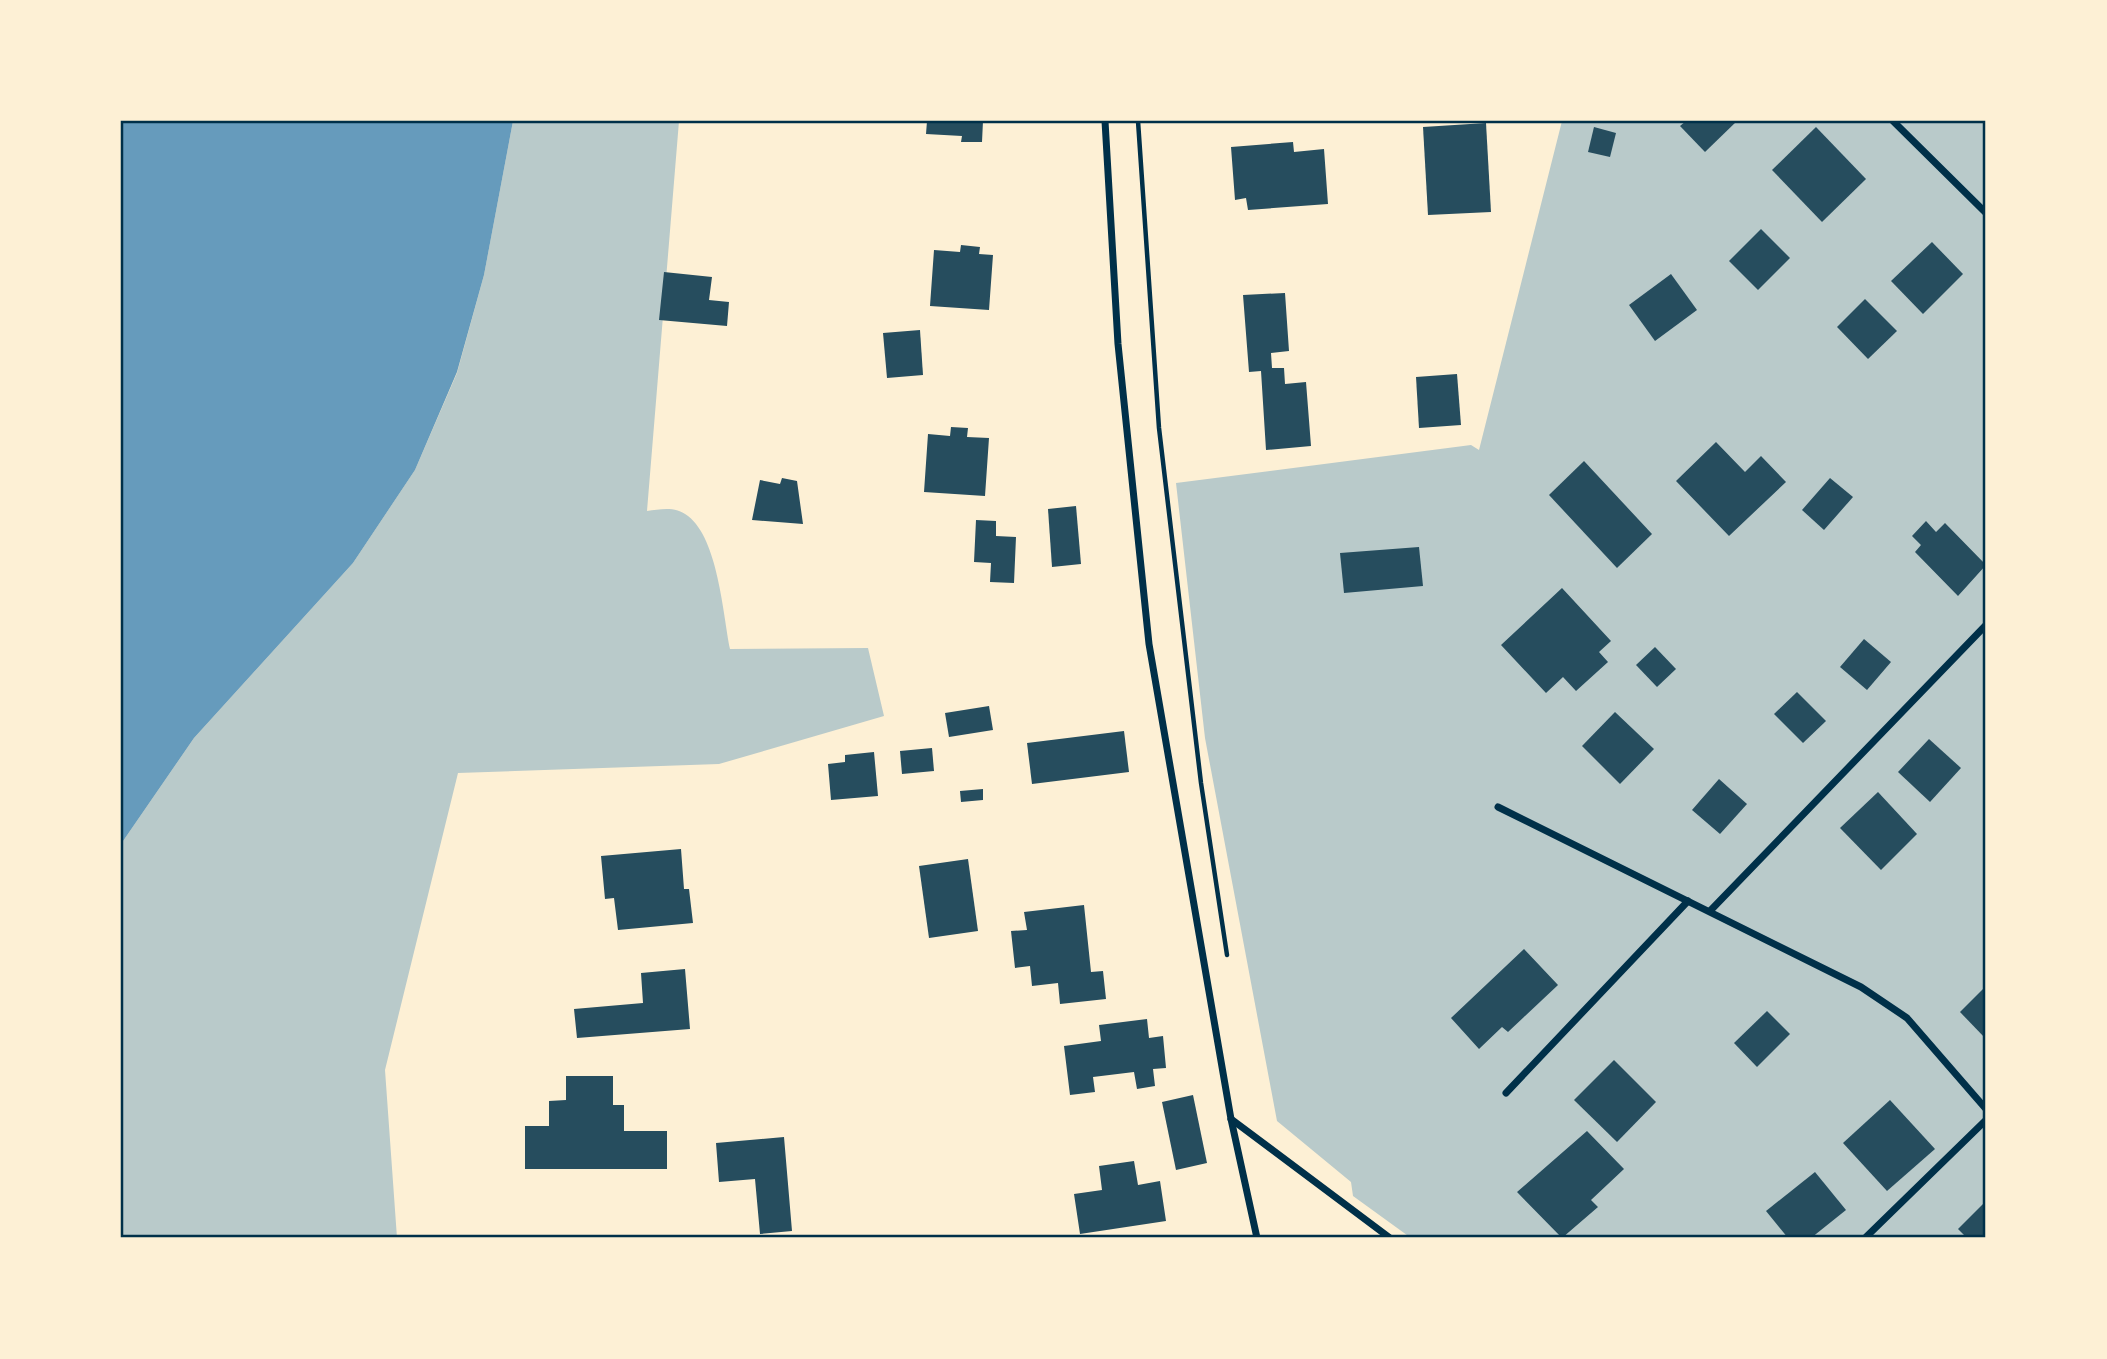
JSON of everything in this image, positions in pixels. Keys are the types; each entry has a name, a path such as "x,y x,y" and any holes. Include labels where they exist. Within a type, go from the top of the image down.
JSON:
{"street":[{"path":"1105,121 1118,344 1149,643 1231,1119 1257,1238"},
{"path":"1893,121 1986,213"},
{"path":"1710,911 1986,625"},
{"path":"1498,807 1861,987 1907,1018 1986,1108"},
{"path":"1506,1093 1688,901"},
{"path":"1231,1119 1390,1238"},
{"path":"1865,1238 1986,1120"}],"path":[{"path":"1138,121 1159,428 1201,783 1228,959"}],"shaded area":[{"path":"513,121 679,121 647,511 678,511 688,516 698,527 713,559 718,578 730,649 868,648 884,716 719,764 458,773 385,1070 397,1238 121,1238 121,844 194,738 353,563 415,470 457,373 484,275"},
{"path":"1562,121 1986,121 1986,1238 1411,1238 1353,1196 1351,1182 1277,1121 1205,738 1176,483 1471,445 1479,450"}],"water":[{"path":"121,121 513,121 484,275 457,372 415,470 353,563 194,738 121,844"}],"building":[{"path":"927,121 983,121 982,142 961,142 962,136 926,134"},
{"path":"1686,121 1737,121 1705,152 1680,126"},
{"path":"1486,123 1491,212 1428,215 1423,127"},
{"path":"1594,127 1616,133 1610,157 1588,152"},
{"path":"1816,127 1866,179 1822,222 1772,170"},
{"path":"1293,142 1294,152 1324,149 1328,204 1248,210 1246,198 1235,200 1231,147"},
{"path":"1761,229 1790,258 1758,290 1729,261"},
{"path":"1932,242 1963,274 1923,314 1891,281"},
{"path":"961,245 980,247 979,254 993,255 989,310 930,306 934,250 960,252"},
{"path":"664,272 712,277 709,300 729,302 727,326 659,320"},
{"path":"1671,274 1697,310 1655,341 1629,305"},
{"path":"1285,293 1289,351 1271,353 1272,368 1284,368 1285,384 1306,382 1311,446 1266,450 1261,371 1249,372 1243,295"},
{"path":"1865,299 1897,331 1868,359 1837,327"},
{"path":"920,330 923,375 887,378 883,333"},
{"path":"1457,374 1461,425 1419,428 1416,377"},
{"path":"951,427 968,428 967,437 989,438 985,496 924,492 928,434 950,436"},
{"path":"1716,442 1745,472 1761,456 1786,482 1729,536 1676,481"},
{"path":"1584,461 1652,534 1617,568 1549,495"},
{"path":"782,478 797,481 803,524 752,520 760,480 780,484"},
{"path":"1830,478 1853,497 1824,530 1802,510"},
{"path":"1076,506 1081,564 1052,567 1048,509"},
{"path":"976,520 996,521 996,536 1016,537 1014,583 990,582 991,563 974,562"},
{"path":"1926,521 1936,532 1945,523 1986,565 1958,596 1915,552 1921,545 1912,536"},
{"path":"1419,547 1423,586 1344,593 1340,553"},
{"path":"1562,588 1611,641 1599,652 1608,662 1576,691 1563,677 1546,693 1501,645"},
{"path":"1864,639 1891,662 1867,690 1840,667"},
{"path":"1655,647 1676,669 1657,687 1636,665"},
{"path":"1797,692 1826,721 1803,743 1774,714"},
{"path":"989,706 993,730 949,737 945,713"},
{"path":"1615,712 1654,749 1620,784 1582,746"},
{"path":"1124,731 1129,772 1032,784 1027,743"},
{"path":"1929,739 1961,768 1930,802 1898,772"},
{"path":"932,748 934,771 902,774 900,751"},
{"path":"874,752 878,796 831,800 828,764 845,762 845,755"},
{"path":"1719,779 1747,804 1720,834 1692,810"},
{"path":"983,789 983,800 961,802 960,791"},
{"path":"1878,792 1917,834 1881,870 1840,828"},
{"path":"681,849 684,889 689,889 693,923 618,930 614,898 605,899 601,856"},
{"path":"968,859 978,931 929,938 919,866"},
{"path":"1084,905 1091,972 1103,971 1106,999 1060,1004 1058,983 1032,986 1030,966 1015,968 1011,931 1027,930 1024,912"},
{"path":"1524,949 1558,985 1508,1032 1502,1027 1479,1049 1451,1018"},
{"path":"685,969 690,1029 577,1038 574,1009 643,1003 641,973"},
{"path":"1986,986 1986,1039 1960,1012"},
{"path":"1767,1011 1790,1034 1757,1067 1734,1043"},
{"path":"1147,1019 1149,1038 1163,1036 1166,1068 1153,1069 1155,1086 1137,1089 1134,1072 1093,1077 1095,1092 1070,1095 1064,1046 1101,1041 1099,1025"},
{"path":"1614,1060 1656,1102 1617,1142 1574,1100"},
{"path":"566,1076 613,1076 613,1105 624,1105 624,1131 667,1131 667,1169 525,1169 525,1126 549,1126 549,1101 566,1100"},
{"path":"1193,1095 1207,1163 1176,1170 1162,1102"},
{"path":"1890,1100 1935,1149 1887,1191 1843,1143"},
{"path":"1587,1131 1624,1169 1591,1200 1598,1207 1562,1238 1517,1192"},
{"path":"784,1137 792,1231 760,1234 755,1179 719,1182 716,1143"},
{"path":"1134,1161 1138,1185 1160,1181 1166,1221 1080,1234 1074,1194 1102,1190 1099,1166"},
{"path":"1815,1172 1846,1210 1811,1238 1788,1238 1766,1211"},
{"path":"1986,1201 1986,1238 1967,1238 1958,1229"}]}
